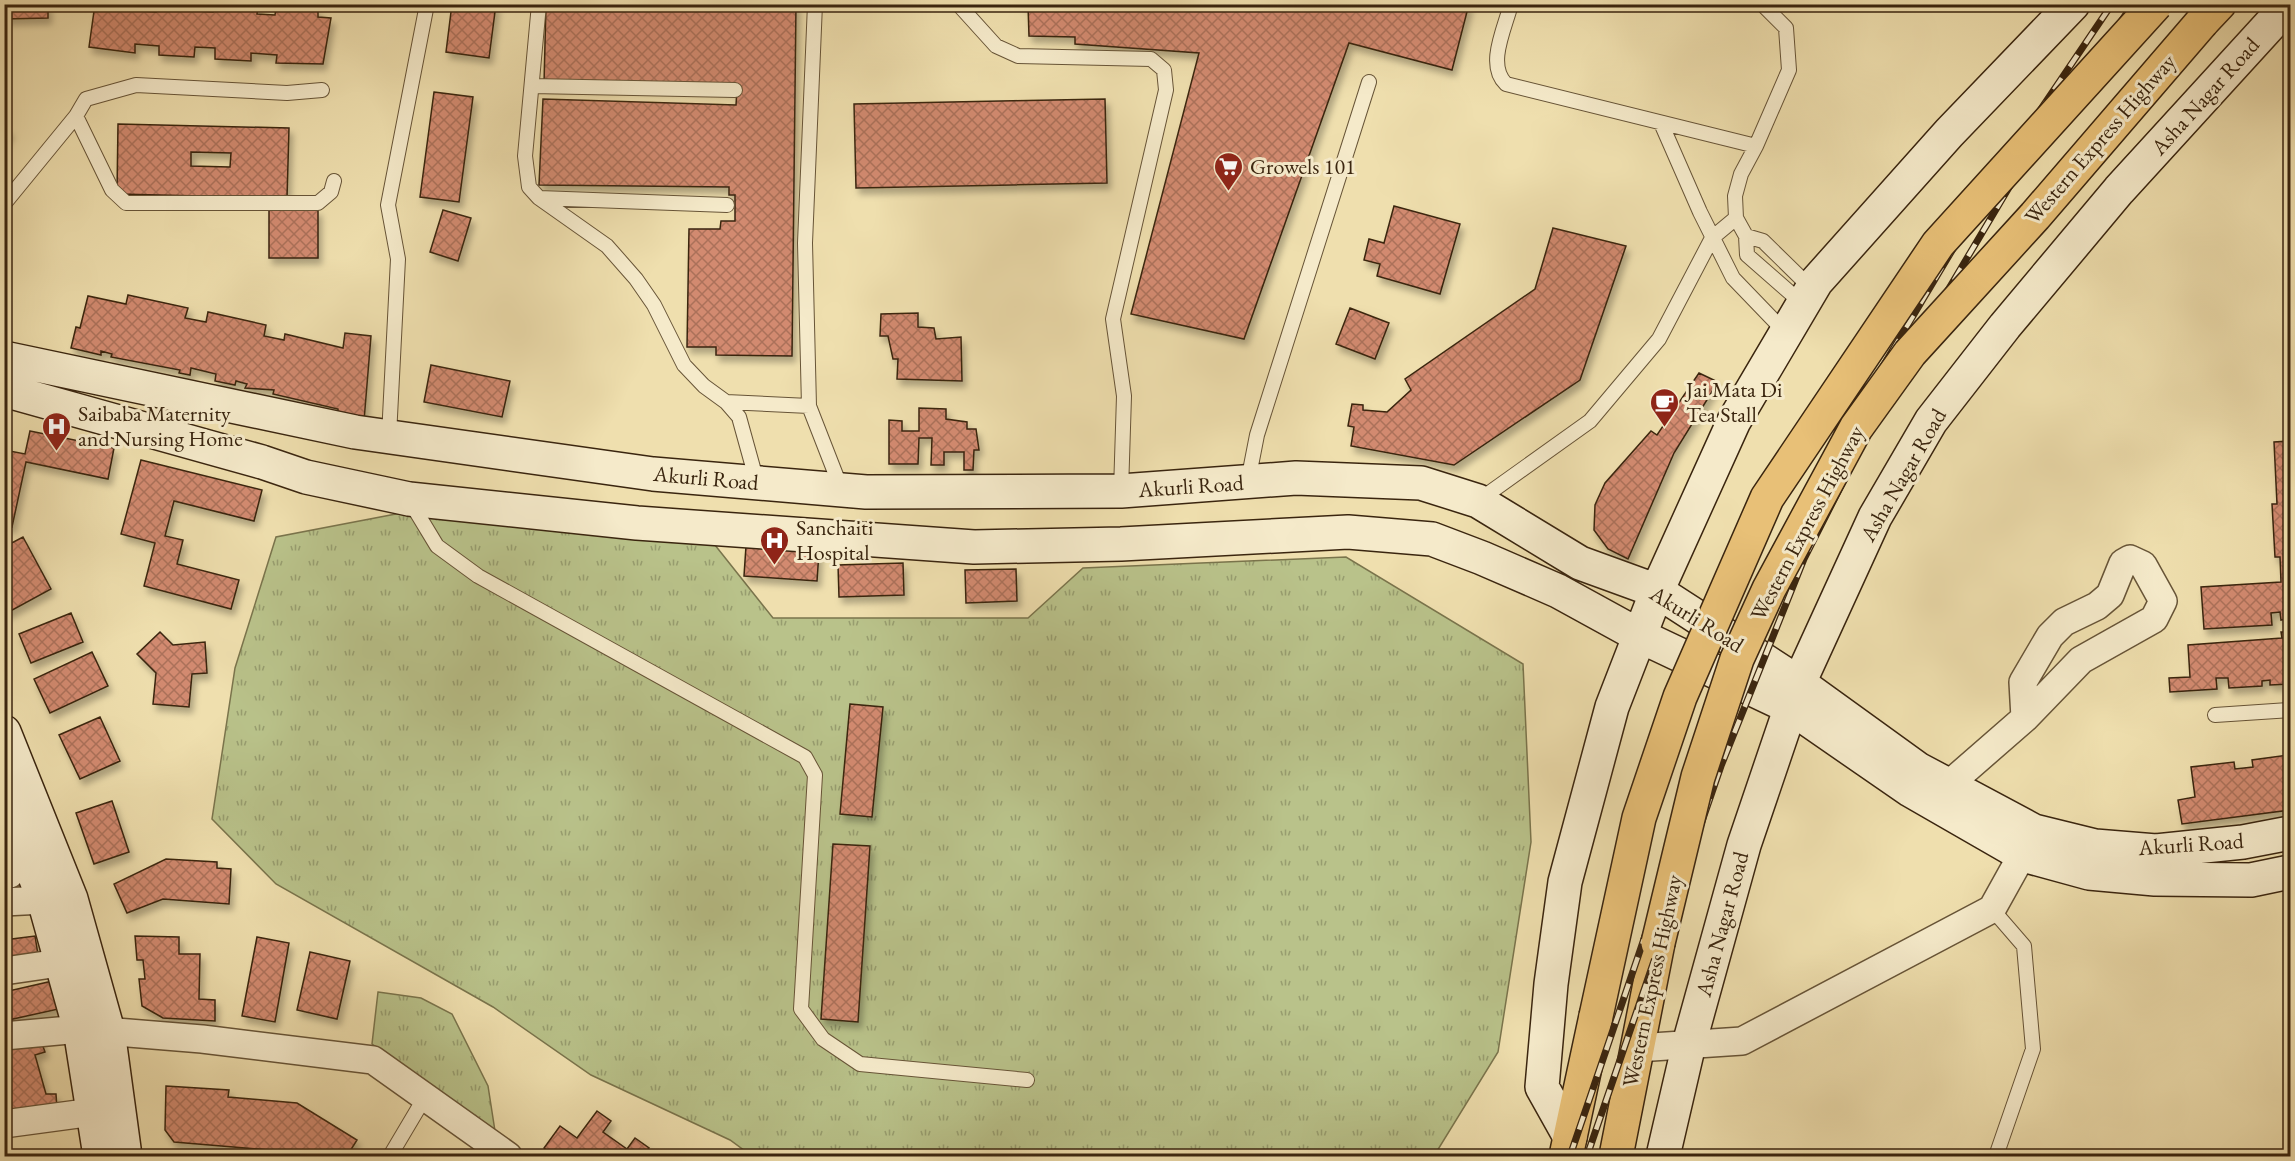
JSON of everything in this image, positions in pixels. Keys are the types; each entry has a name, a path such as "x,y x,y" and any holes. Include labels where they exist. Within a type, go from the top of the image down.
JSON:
{"highway":[{"name":"Western Express Highway","path":"1568,1147 1643,807 1680,697 1767,498 1938,244 2156,4"},
{"name":"Western Express Highway","path":"1616,1156 1658,943 1698,777 1737,659 1768,589 1856,428 1910,353 2035,216 2218,4"}],"street":[{"path":"1568,1147 1542,1087 1551,984 1565,882 1612,707 1657,591 1734,421 1807,296 1949,133 2073,4"},
{"name":"Asha Nagar Road","path":"1663,1156 1689,1044 1744,845 1795,695 1875,517 1931,421 2005,326 2119,190 2289,4"},
{"name":"Akurli Road","path":"4,358 389,436 653,474 842,490 933,492 1121,491 1296,478 1421,483 1478,501 1580,563 1657,591 1795,695 1910,790 2029,843 2089,873 2155,879 2251,880 2290,872"},
{"name":"Akurli Road","path":"4,390 250,458 306,477 409,499 637,523 974,547 1121,544 1348,532 1432,539 1558,591 1640,636 1795,695 1947,786 2029,843 2156,850 2243,842 2290,833"},
{"path":"1947,786 2025,718 2081,660 2154,619 2163,601 2143,565 2130,558 2123,563 2109,595 2097,606 2064,622 2050,636 2023,682 2025,718"},
{"path":"4,732 58,899 125,1156"},
{"path":"7,809 58,899 60,963 94,1030 93,1112 100,1156"},
{"path":"1637,1048 1742,1041 1992,909 2029,843"},
{"path":"4,853 10,874 4,876"},
{"path":"4,902 58,899"},
{"path":"4,971 60,963"},
{"path":"4,1036 94,1030 202,1039 373,1059 508,1156"},
{"path":"4,1124 93,1112"}],"lane":[{"path":"389,436 398,259 388,205 427,4"},
{"path":"539,4 525,174 529,187 539,198 607,246 654,305 684,365 704,386 726,402 739,417 757,483"},
{"path":"815,4 805,243 809,406 842,490"},
{"path":"958,4 996,46 1018,56 1151,59 1164,70 1166,90 1113,319 1124,396 1121,491"},
{"path":"1511,4 1496,65 1498,76 1506,84 1756,146"},
{"path":"1762,4 1786,28 1789,70 1756,146 1741,174 1736,196 1736,218 1746,236 1747,255 1807,296"},
{"path":"1248,481 1257,435 1369,82"},
{"path":"4,204 76,116 86,99 136,86 287,93 322,90"},
{"path":"532,86 735,90"},
{"path":"76,116 112,190 126,203 318,203 330,192 334,181"},
{"path":"1661,123 1712,238 1733,278 1786,333"},
{"path":"539,198 727,205"},
{"path":"1478,501 1590,421 1659,339 1712,238 1736,218"},
{"path":"1746,236 1763,241 1807,296"},
{"path":"726,402 809,406"},
{"path":"409,499 438,546 478,576 805,757 815,775 801,1008 823,1040 860,1064 1027,1080"},
{"path":"2215,715 2290,710"},
{"path":"1992,909 2024,946 2033,1049 1996,1156"},
{"path":"390,1156 424,1096"}],"green space":[{"path":"401,513 707,535 773,618 1028,618 1083,568 1346,557 1523,664 1531,842 1498,1052 1434,1156 752,1156 730,1140 591,1075 493,1007 276,884 212,819 235,668 276,537"},
{"path":"378,992 421,998 452,1014 488,1086 495,1131 372,1044"}],"building":[{"path":"4,4 48,4 48,18 4,19"},
{"path":"95,4 140,4 140,11 156,12 157,4 199,4 198,11 213,12 214,4 227,4 227,11 235,11 235,5 258,6 257,14 275,15 276,8 318,10 318,17 331,18 323,64 276,63 277,55 251,53 251,61 215,59 215,48 195,47 194,57 159,55 159,46 135,44 135,53 89,47"},
{"path":"452,4 496,4 489,58 446,52"},
{"path":"546,4 796,4 792,356 716,355 716,347 687,347 689,229 720,229 721,221 735,221 735,195 729,195 729,187 539,185 543,99 736,105 737,89 544,84"},
{"name":"Growels 101","path":"1020,4 1469,4 1452,70 1349,43 1244,339 1131,314 1199,53 1075,44 1075,37 1029,36 1028,5"},
{"path":"434,92 473,97 459,202 420,197"},
{"path":"1105,99 1107,183 856,188 854,104"},
{"path":"118,124 289,128 287,198 117,194","holes":["191,152 231,153 230,167 191,166"]},
{"path":"4,128 10,131 4,141"},
{"path":"1394,206 1460,224 1440,294 1377,276 1380,264 1364,260 1369,239 1384,243"},
{"path":"269,210 318,210 318,258 269,258"},
{"path":"443,210 471,218 458,261 430,252"},
{"path":"1553,228 1626,246 1580,380 1454,465 1351,446 1354,427 1348,426 1352,404 1363,405 1363,410 1387,412 1411,390 1405,379 1535,289"},
{"path":"128,295 188,308 185,318 206,322 208,312 266,325 264,336 284,340 285,334 343,348 345,333 371,336 364,421 337,419 338,409 273,394 274,390 245,388 247,384 236,381 235,385 215,381 216,374 191,368 190,375 179,373 180,370 111,357 112,354 101,351 101,355 71,348 76,327 80,328 88,296 126,304"},
{"path":"1350,308 1389,323 1375,359 1336,344"},
{"path":"918,313 918,327 934,328 936,339 961,337 962,381 897,379 898,359 893,359 888,336 880,336 881,314"},
{"path":"431,365 510,381 502,417 424,402"},
{"path":"1699,373 1718,382 1674,453 1628,559 1608,549 1594,530 1595,505 1605,483 1651,431 1657,435"},
{"path":"919,408 946,409 946,419 967,422 967,429 976,429 979,450 974,450 973,470 964,470 964,452 944,452 944,465 931,465 932,438 919,438 918,464 889,464 889,420 902,421 902,431 919,431"},
{"path":"30,431 114,448 108,479 26,462 12,527 4,525 4,450 25,454"},
{"path":"2288,433 2290,433 2290,638 2282,638 2281,632 2287,632 2286,619 2281,620 2280,612 2271,613 2272,625 2204,629 2201,587 2281,582 2280,557 2275,557 2272,504 2277,504 2274,442 2289,441"},
{"path":"141,460 262,490 254,521 174,501 165,536 183,540 177,564 239,580 231,609 144,586 155,543 121,534"},
{"path":"23,537 51,589 5,614 4,547"},
{"path":"746,546 819,552 817,581 744,576"},
{"path":"903,563 904,595 839,597 838,565"},
{"path":"1016,569 1017,601 966,603 965,570"},
{"path":"71,613 83,642 31,663 19,634"},
{"path":"160,632 173,645 205,642 207,673 192,674 189,707 153,704 156,673 137,654"},
{"path":"2290,638 2290,684 2270,685 2270,680 2262,681 2262,686 2229,688 2228,678 2216,678 2217,689 2170,692 2169,678 2190,677 2188,645"},
{"path":"92,652 108,686 50,713 34,679"},
{"path":"850,704 883,707 872,817 840,814"},
{"path":"100,717 120,761 80,779 59,735"},
{"path":"2288,755 2290,810 2182,824 2178,800 2195,797 2191,767 2234,762 2235,769 2253,767 2252,760"},
{"path":"112,801 129,852 94,864 76,813"},
{"path":"833,844 870,846 858,1022 821,1019"},
{"path":"166,859 217,862 217,868 231,869 229,904 163,899 127,913 114,884"},
{"path":"35,936 39,961 4,966 4,940"},
{"path":"135,936 179,937 179,954 200,954 199,999 215,1000 215,1021 163,1018 142,1006 139,979 145,979 143,960 137,960"},
{"path":"257,937 289,943 275,1022 242,1016"},
{"path":"310,952 350,961 337,1019 297,1010"},
{"path":"57,980 63,1008 4,1021 4,992"},
{"path":"40,1038 45,1052 35,1055 46,1094 56,1094 57,1109 4,1116 4,1044"},
{"path":"166,1086 229,1090 228,1097 297,1103 357,1140 347,1156 283,1156 282,1151 174,1142 165,1130"},
{"path":"597,1111 611,1121 603,1132 627,1149 635,1138 649,1148 643,1156 556,1156 544,1148 560,1126 577,1138"}],"railway":[{"path":"1570,1156 1705,760 1789,552 1879,373 2003,165 2112,4"},
{"path":"1587,1156 1721,766 1804,559 1894,381 2017,174 2133,4"}],"place":[{"name":"Growels 101","path":"1229,192"},
{"name":"Jai Mata Di Tea Stall","path":"1665,428"},
{"name":"Saibaba Maternity and Nursing Home","path":"57,452"},
{"name":"Sanchaiti Hospital","path":"775,566"}]}
